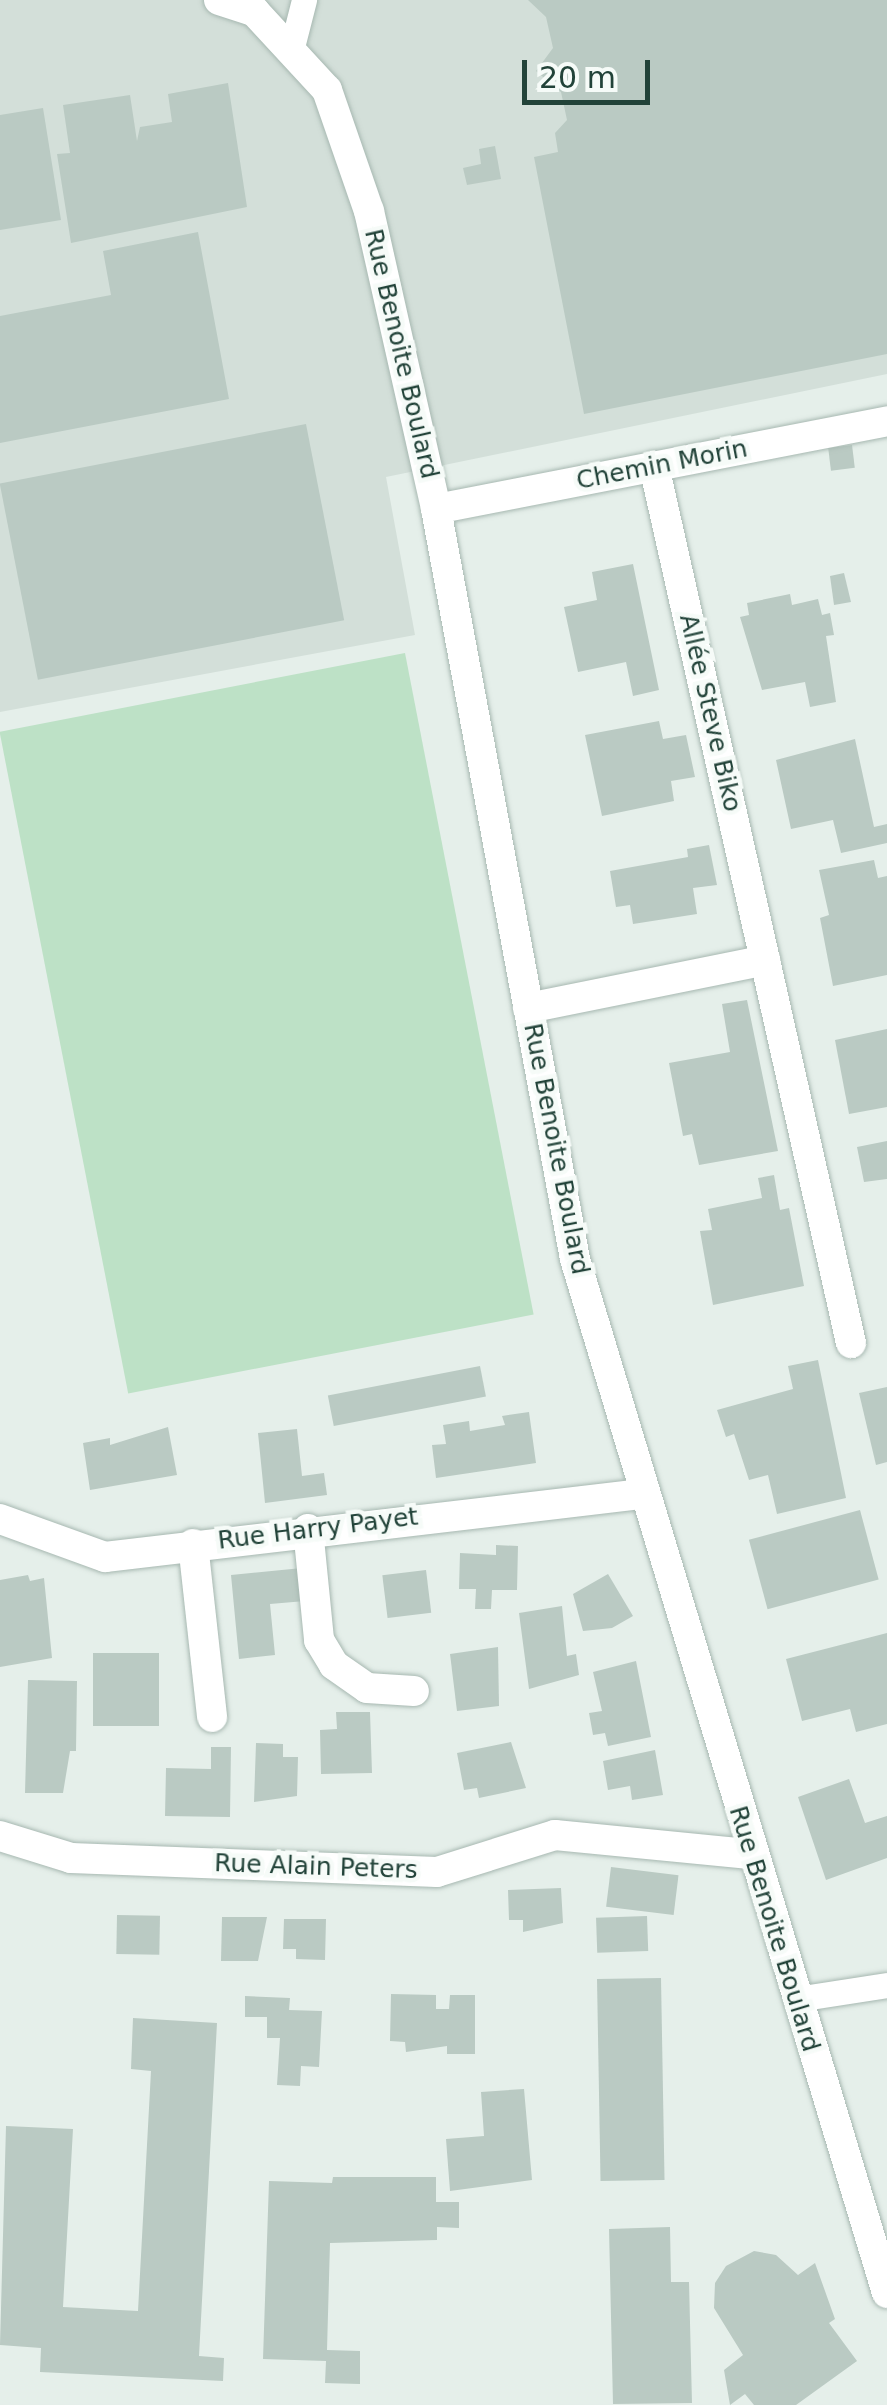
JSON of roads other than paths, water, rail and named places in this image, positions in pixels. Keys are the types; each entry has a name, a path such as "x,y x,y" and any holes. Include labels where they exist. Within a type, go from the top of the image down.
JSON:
{"street":[{"name":"Rue Benoite Boulard","path":"219,0 255,12 327,90 368,211 436,509 574,1259 750,1854 887,2292"},
{"name":"Chemin Morin","path":"436,509 887,421"},
{"name":"Allée Steve Biko","path":"654,466 851,1343"},
{"path":"528,1008 765,960"},
{"name":"Rue Harry Payet","path":"0,1519 105,1557 308,1529 642,1494"},
{"path":"308,1529 319,1640 334,1665 367,1688 414,1692"},
{"path":"193,1544 212,1717"},
{"name":"Rue Alain Peters","path":"0,1836 71,1858 437,1872 554,1835 750,1854"}],"lane":[{"path":"291,51 304,0"},
{"path":"796,1999 887,1984"}]}
